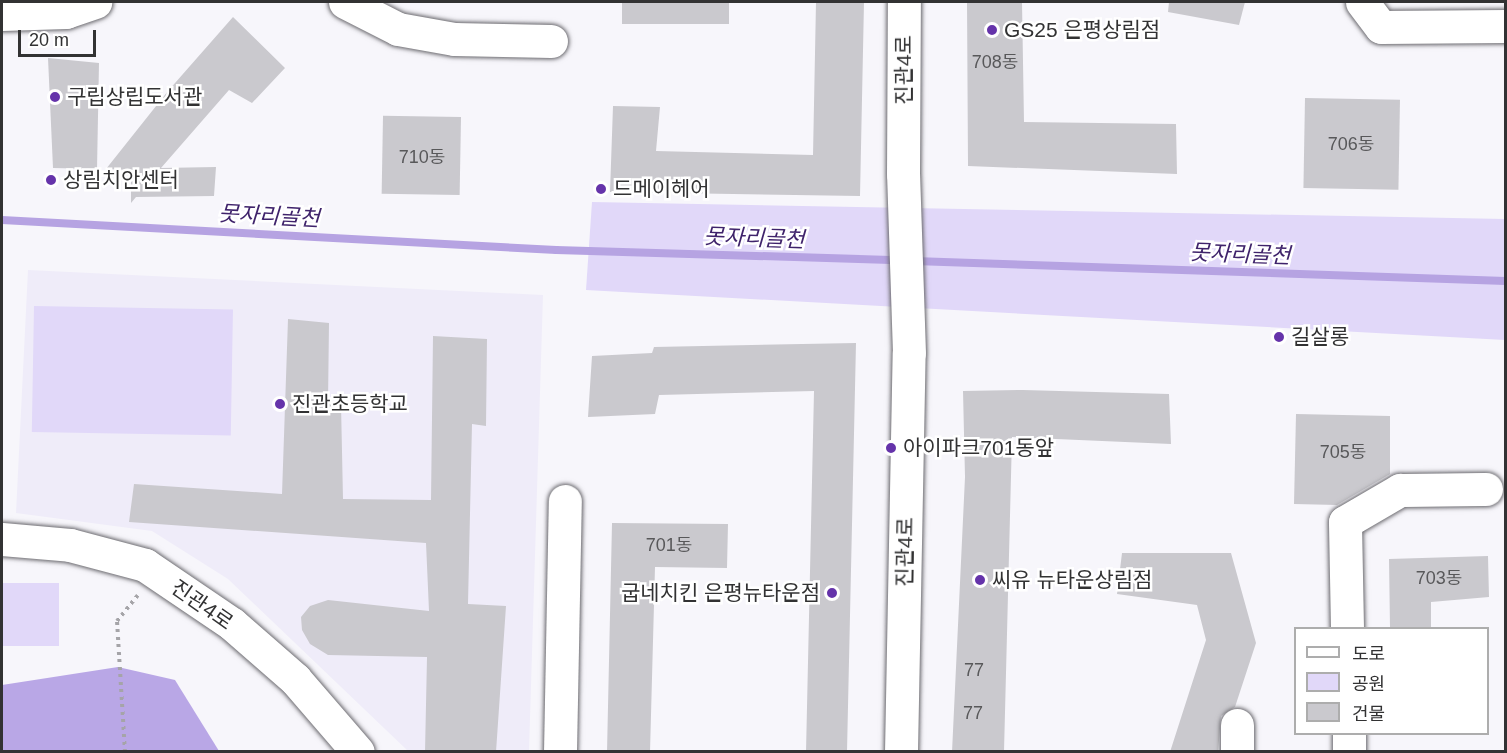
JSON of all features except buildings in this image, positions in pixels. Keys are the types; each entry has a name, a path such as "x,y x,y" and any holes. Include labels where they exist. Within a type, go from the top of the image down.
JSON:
{"street":[{"path":"2,14 66,12 95,2"},
{"path":"345,2 398,29 454,39 550,41"},
{"name":"진관4로","path":"901,752 909,352 903,174 904,2"},
{"path":"1362,2 1381,27 1506,26"},
{"path":"1347,627 1346,522 1400,489 1486,489"},
{"path":"560,752 565,501"},
{"name":"진관4로","path":"2,539 70,545 145,565 232,624 295,679 358,752"},
{"path":"1349,735 1349,752"}],"path":[{"path":"125,752 117,621 144,587"}],"shaded area":[{"name":"진관초등학교","path":"28,270 543,295 529,751 408,751 228,579 152,531 16,513"},
{"path":"118,667 175,680 219,751 2,751 2,685"}],"green space":[{"path":"592,202 1505,219 1505,340 586,290"},
{"path":"34,306 233,309 231,435 32,432"},
{"path":"2,583 59,583 59,646 2,646"}],"waterway":[{"name":"못자리골천","path":"2,220 556,250 899,260"},
{"name":"못자리골천","path":"914,261 1506,281"}],"place":[{"name":"GS25 은평상림점","path":"992,30"},
{"name":"구립상립도서관","path":"55,97"},
{"name":"상림치안센터","path":"51,180"},
{"name":"드메이헤어","path":"601,189"},
{"name":"길살롱","path":"1279,337"},
{"name":"진관초등학교","path":"280,404"},
{"name":"아이파크701동앞","path":"891,448"},
{"name":"씨유 뉴타운상림점","path":"980,580"},
{"name":"굽네치킨 은평뉴타운점","path":"832,593"}]}
